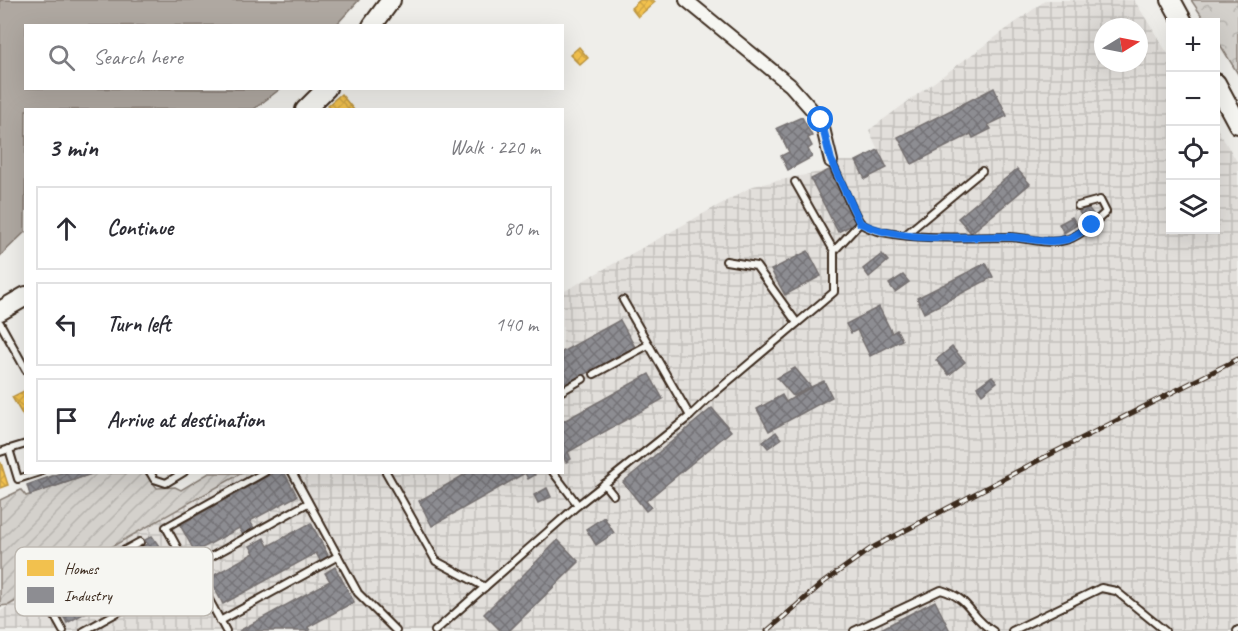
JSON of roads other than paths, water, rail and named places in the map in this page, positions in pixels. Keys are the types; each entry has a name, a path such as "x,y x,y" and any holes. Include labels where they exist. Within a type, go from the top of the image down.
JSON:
{"street":[{"path":"373,24 391,0"},
{"path":"687,0 790,86 821,120 831,160"},
{"path":"1171,0 1181,18"},
{"path":"307,108 325,90"},
{"path":"1220,92 1238,124"},
{"path":"0,311 24,297"}],"lane":[{"path":"831,160 860,223 877,231 905,235 972,238 1013,237 1045,242 1070,239 1092,225 1106,212 1100,200 1078,206"},
{"path":"905,235 982,171"},
{"path":"435,631 578,505 690,416 834,292 834,252 795,182"},
{"path":"834,252 860,223"},
{"path":"726,261 756,266 797,324"},
{"path":"623,300 690,416"},
{"path":"0,323 24,366"},
{"path":"594,374 648,345"},
{"path":"564,390 583,379"},
{"path":"0,452 24,445"},
{"path":"9,449 18,479 34,474"},
{"path":"151,474 154,479 166,483 181,474"},
{"path":"177,547 166,527 261,474"},
{"path":"293,474 358,592 396,631"},
{"path":"387,474 436,561 485,586"},
{"path":"555,474 578,505"},
{"path":"604,484 613,495"},
{"path":"213,556 308,503"},
{"path":"131,547 140,542"},
{"path":"220,621 338,556"},
{"path":"1012,631 1101,588 1116,591 1165,631"},
{"path":"854,631 941,590 952,593 965,601 982,624 993,631"},
{"path":"213,608 226,631"},
{"path":"55,616 63,631"},
{"path":"84,631 111,616"}],"railway":[{"path":"767,631 824,582 870,549 1238,359"}]}
